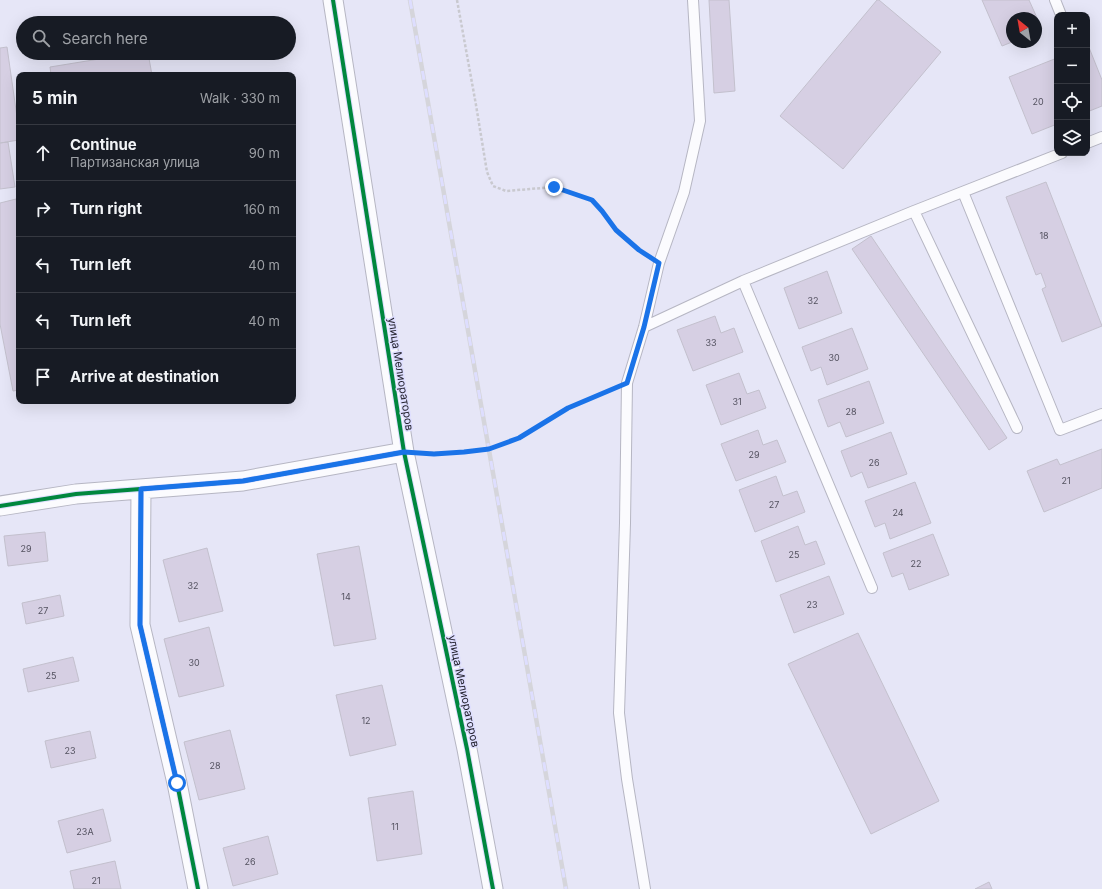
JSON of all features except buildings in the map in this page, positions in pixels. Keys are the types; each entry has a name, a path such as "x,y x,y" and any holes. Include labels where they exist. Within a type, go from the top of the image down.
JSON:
{"street":[{"name":"улица Мелиораторов","path":"333,0 404,452 467,749 494,889"},
{"path":"0,506 76,494 243,481 404,452"},
{"path":"141,489 140,625 177,783 198,889"}],"lane":[{"path":"645,889 627,779 619,713 625,523 627,383 644,327 659,263 684,192 700,121 693,0"},
{"path":"1055,0 1060,12"},
{"path":"1090,142 1102,139"},
{"path":"644,327 743,281 914,211 1054,156"},
{"path":"963,192 1060,430 1102,414"},
{"path":"914,211 1017,428"},
{"path":"743,281 872,588"}],"path":[{"path":"457,0 487,172 493,186 506,191 554,187 592,200 616,230 639,250 659,263"},
{"path":"404,452 434,454 489,449 519,438 568,408 627,383"}],"railway":[{"path":"410,0 566,889"}],"cycle path":[{"path":"333,0 404,452 467,749 493,889"},
{"path":"0,506 76,494 243,481 404,452"},
{"path":"141,489 140,625 177,783 198,889"}],"route":[{"path":"177,783 140,625 141,489 243,481 404,452 434,454 489,449 519,438 568,408 627,383 644,327 659,263 639,250 616,230 592,200 554,187"}]}
